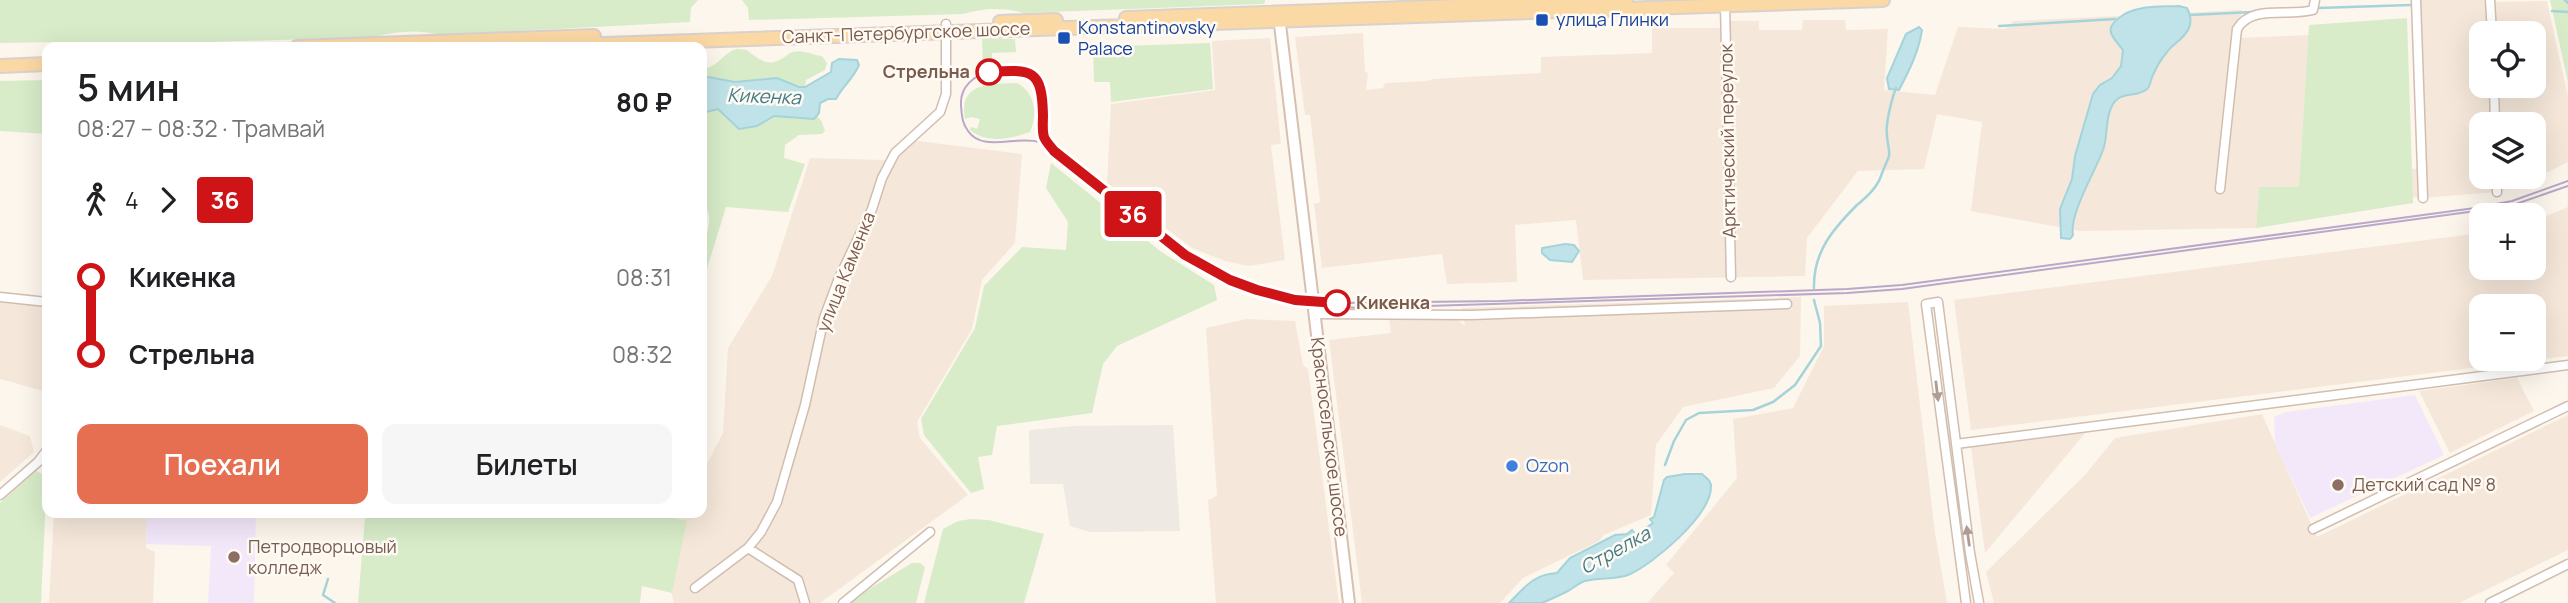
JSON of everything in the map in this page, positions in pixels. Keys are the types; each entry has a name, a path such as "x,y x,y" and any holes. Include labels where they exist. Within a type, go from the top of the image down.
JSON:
{"main road":[{"name":"Санкт-Петербургское шоссе","path":"630,42 1626,0"},
{"name":"Санкт-Петербургское шоссе","path":"1279,13 1883,0"},
{"name":"Красносельское шоссе","path":"1279,13 1349,603"},
{"name":"Санкт-Петербургское шоссе","path":"530,42 946,28"},
{"path":"0,58 42,56"},
{"path":"0,66 42,64"}],"street":[{"path":"2220,189 2237,29 2242,20 2254,14 2313,10 2315,0"},
{"path":"2416,0 2423,198"},
{"path":"2490,0 2491,21"},
{"name":"Арктический переулок","path":"1725,5 1731,276"},
{"name":"улица Каменка","path":"695,588 748,548 761,532 777,502 805,405 824,318 872,209 882,178 895,153 940,112 946,94 946,28"},
{"path":"0,297 42,301"},
{"path":"1966,603 1926,304 1938,302 1979,603"},
{"path":"1314,314 1471,315 1787,304"},
{"path":"1956,444 2568,365"},
{"path":"2313,529 2568,406"},
{"path":"0,495 30,470 42,456"},
{"path":"843,603 930,532"},
{"path":"748,548 798,580 805,603"},
{"path":"2490,603 2568,564"}],"shaded area":[{"path":"2419,0 2547,1 2568,97 2568,162 2546,173 2546,112 2469,112 2469,189 2505,189 2497,192 2423,198 2299,187 2259,187 2256,228 2080,231 1971,211 1982,122 1937,114 1924,169 1858,171 1807,238 1805,276 1583,280 1576,220 1515,225 1517,282 1447,284 1442,254 1322,268 1314,204 1320,202 1310,115 1305,115 1295,37 1363,33 1365,72 1368,73 1366,90 1383,88 1385,83 1541,73 1541,57 1652,53 1652,28 1722,28 1729,21 1759,21 1759,30 1802,30 1803,20 1845,20 1846,30 1888,29 1884,90 1935,95 1958,27 2006,29 2013,21 2242,10 2238,38 2309,35 2301,154 2424,170"},
{"path":"1270,38 1281,144 1271,145 1285,260 1249,266 1225,261 1192,248 1107,184 1111,104 1215,90 1212,41"},
{"path":"902,139 1022,154 1015,243 982,280 972,329 917,422 920,438 968,495 820,603 674,603 653,518 707,518 707,463 723,433 728,348 772,276 810,158 887,160"},
{"path":"2568,207 2568,356 2546,359 2546,294 2469,294 2469,368 1971,430 1954,300 2469,235 2469,280 2546,280 2546,216"},
{"path":"1801,297 1800,356 1774,388 1683,407 1656,445 1651,515 1604,535 1599,541 1523,578 1500,603 1362,603 1329,340 1391,333 1389,318 1457,319 1465,326 1462,308"},
{"path":"0,302 42,306 42,391 0,379"},
{"path":"1908,302 1935,533 1947,603 1647,603 1674,573 1666,565 1737,478 1733,419 1793,408 1824,346 1824,306"},
{"path":"1246,319 1295,321 1303,365 1308,369 1339,603 1216,603 1208,500 1217,496 1206,328"},
{"path":"2517,378 2534,411 2450,453 2419,391"},
{"name":"Детский сад № 8","path":"2415,395 2444,455 2310,518 2275,444 2274,417 2286,412"},
{"path":"2262,414 2317,537 2568,415 2568,550 2459,603 1994,603 1986,572 2085,475 2115,438"},
{"path":"0,425 30,436 34,452 0,482"},
{"path":"1173,425 1180,531 1090,532 1070,526 1063,484 1030,484 1029,430 1073,426"},
{"path":"2086,432 1985,553 1971,447"},
{"path":"54,518 147,518 146,548 155,552 153,603 49,603"},
{"name":"Петродворцовый колледж","path":"147,518 256,518 254,603 208,603 211,546 146,544"}],"green space":[{"path":"0,0 698,0 691,8 690,22 440,35 407,32 374,37 211,42 0,43"},
{"path":"742,0 1265,2 1024,13 994,9 963,14 749,20 748,8"},
{"path":"2550,0 2568,0 2568,82"},
{"path":"2407,18 2413,203 2256,228 2259,187 2299,187 2309,25"},
{"path":"982,39 1015,39 1016,52 992,53 992,65 983,65"},
{"path":"1210,43 1213,89 1111,102 1110,82 1094,82 1093,47"},
{"path":"733,50 747,50 768,62 778,61 792,52 800,51 822,56 827,63 825,70 806,80 805,87 768,78 735,82 707,77 707,68"},
{"path":"42,80 42,134 0,131 0,81"},
{"path":"1017,83 1028,92 1033,104 1034,118 1030,132 1015,137 991,139 970,130 971,127 977,129 980,119 965,119 964,107 972,92 987,85"},
{"path":"714,109 721,112 739,129 751,128 777,116 808,119 817,116 825,131 822,134 799,135 785,145 784,158 805,164 788,212 726,207 707,269 709,220 707,111"},
{"path":"1051,163 1160,251 1214,285 1217,300 1117,346 1103,364 1092,413 997,426 992,455 978,457 984,489 971,493 924,435 921,419 975,328 984,286 1022,247 1066,250 1068,222 1046,188"},
{"path":"36,471 42,474 42,518 45,518 41,603 0,603 0,503"},
{"path":"365,518 674,518 687,521 672,593 642,586 640,603 358,603"},
{"path":"989,520 1044,534 1024,603 924,603 943,529 958,521"},
{"path":"912,563 920,563 925,567 916,603 846,603"}],"water":[{"path":"2179,6 2188,10 2189,28 2163,57 2148,88 2138,94 2118,98 2114,102 2109,113 2103,150 2075,216 2073,235 2070,239 2061,238 2060,209 2072,179 2075,156 2093,94 2100,85 2112,78 2121,66 2123,50 2112,35 2113,24 2123,15 2136,10"},
{"path":"1919,27 1922,30 1921,38 1906,76 1899,90 1889,89 1887,78 1906,34"},
{"path":"839,59 857,60 859,65 836,99 820,103 819,113 814,119 774,116 757,126 739,129 718,109 707,112 707,77 735,82 777,78 805,87 831,72 832,63"},
{"path":"1574,245 1579,251 1572,262 1550,260 1542,253 1542,248"},
{"path":"1685,474 1702,474 1708,479 1711,486 1709,498 1692,524 1651,561 1628,575 1582,582 1542,603 1509,603 1536,579 1557,573 1570,558 1615,535 1627,534 1632,530 1636,535 1653,523 1650,519 1654,517 1664,480"}],"waterway":[{"path":"2565,0 2568,3"},
{"path":"2318,8 2411,5"},
{"path":"2552,11 2568,12"},
{"path":"2190,15 2253,12"},
{"path":"1999,26 2115,19"},
{"name":"Стрелка","path":"1814,288 1817,263 1826,242 1840,223 1871,192 1889,156 1887,125 1896,88"},
{"path":"1665,465 1686,420 1699,413 1753,410 1773,402 1795,385 1821,346 1820,323 1814,300"},
{"name":"Кикенка","path":"328,579 323,595 335,603"}],"tram line":[{"path":"2568,181 2512,201 2475,208 1902,285 1500,301 1337,303 1295,300 1257,290 1230,280 1185,255 1054,151 1043,131 1042,86 1029,74 1005,69 979,75 969,83 963,93 961,106 965,125 974,138 991,142 1039,142 1183,258 1227,284 1294,304 1360,308 1902,289 2476,211 2513,205 2568,186"},
{"name":"36","path":"989,72 1022,71 1040,82 1044,137 1054,151 1185,255 1230,280 1257,290 1295,300 1337,303"}],"place":[{"name":"улица Глинки","path":"1542,20"},
{"name":"Konstantinovsky Palace","path":"1064,38"},
{"name":"Стрельна","path":"989,72"},
{"name":"Кикенка","path":"1337,303"},
{"name":"Ozon","path":"1512,466"},
{"name":"Детский сад № 8","path":"2338,485"},
{"name":"Петродворцовый колледж","path":"234,557"}]}
